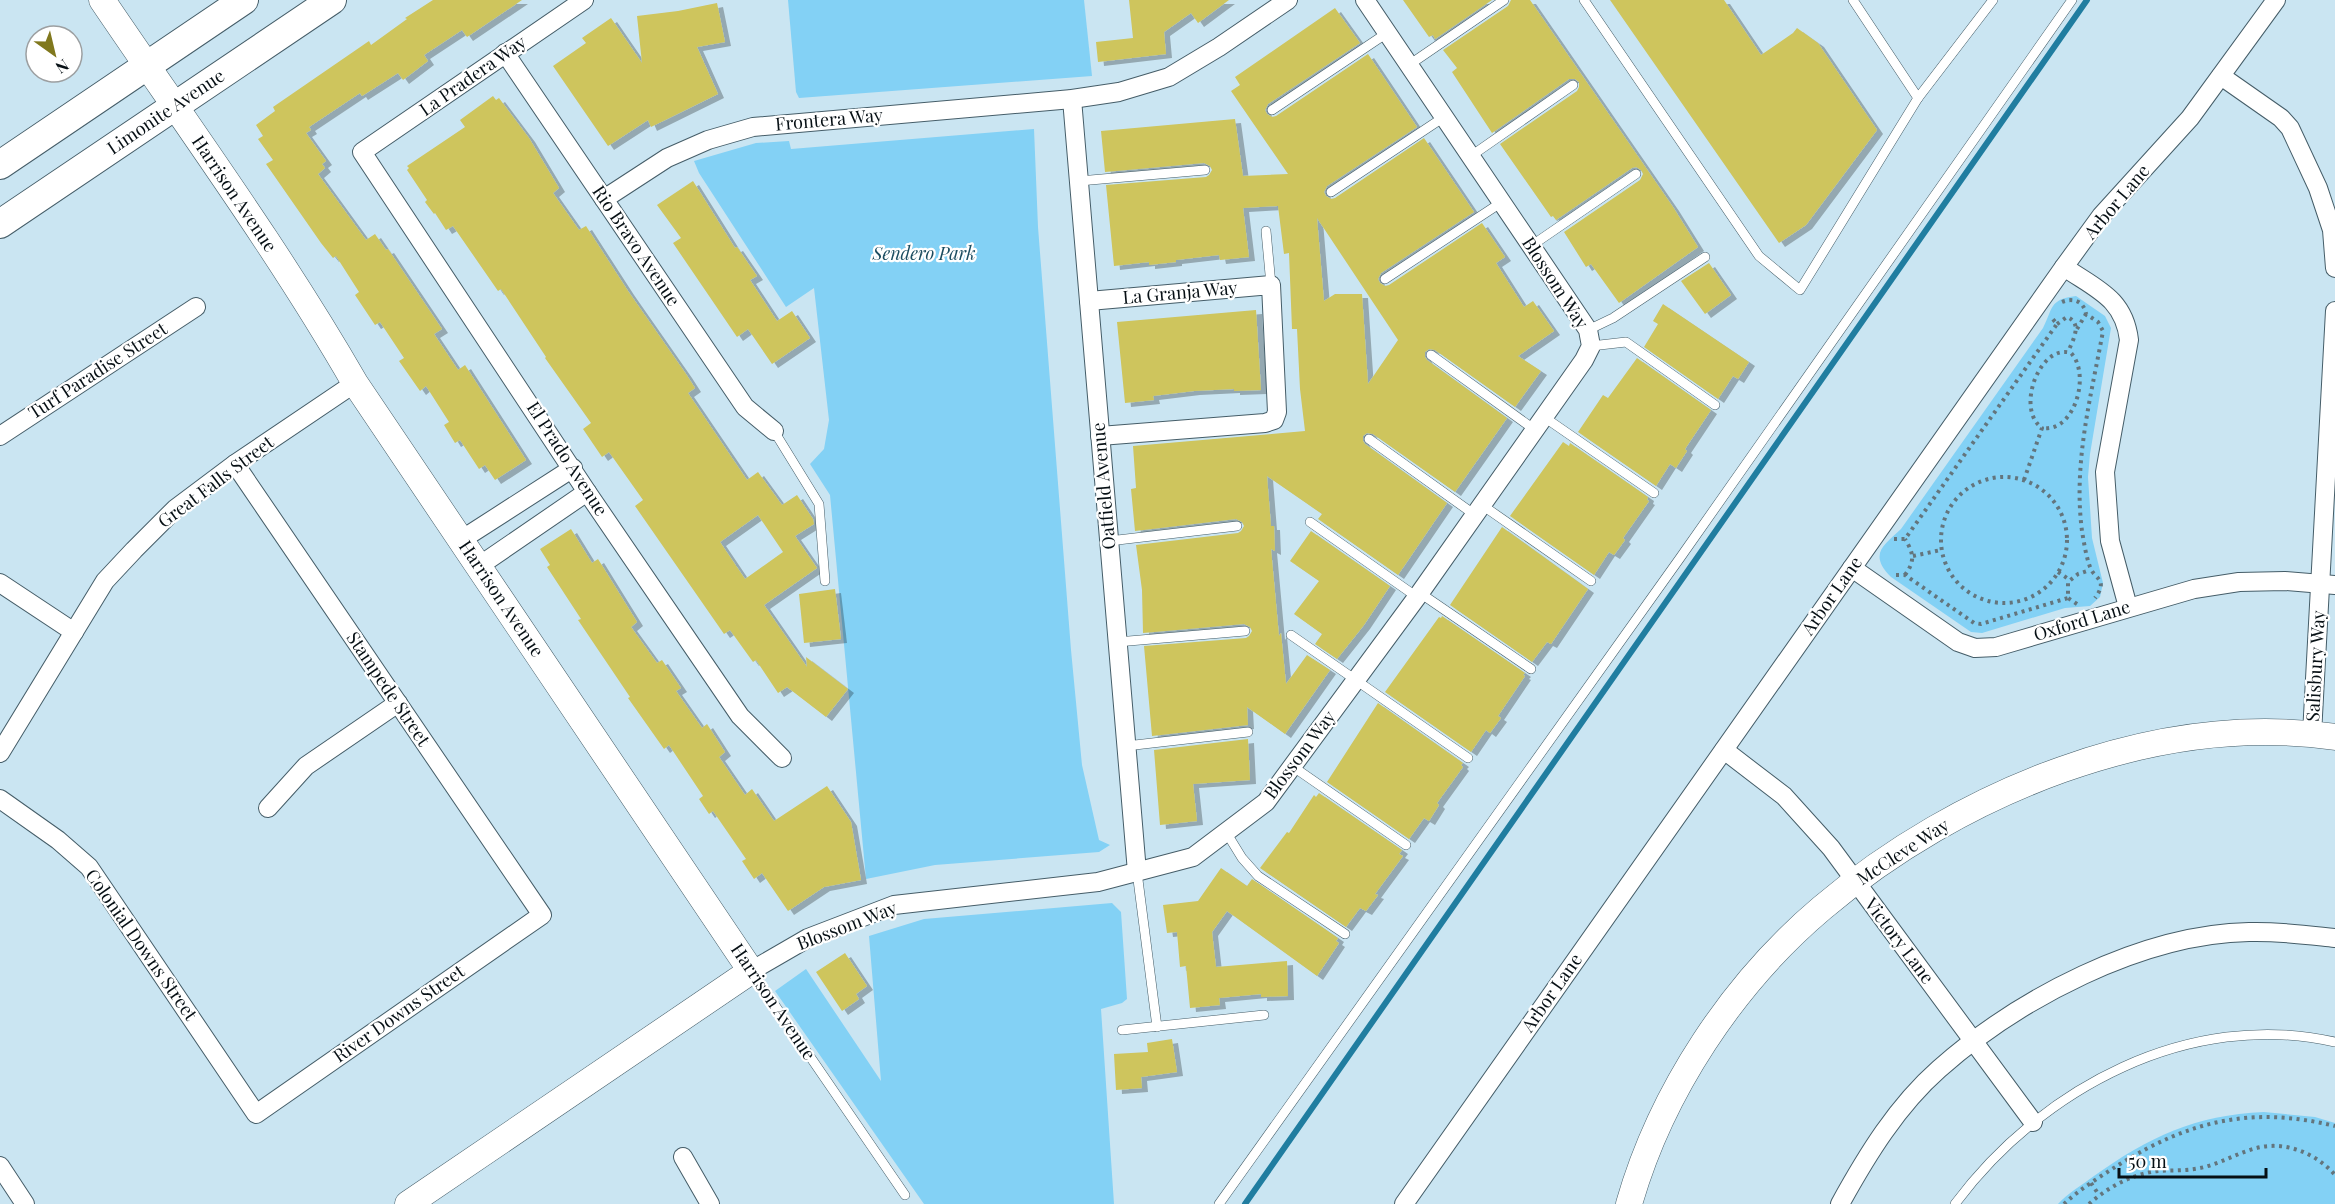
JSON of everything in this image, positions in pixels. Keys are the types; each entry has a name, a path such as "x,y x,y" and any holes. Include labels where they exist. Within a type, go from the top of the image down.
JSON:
{"main road":[{"path":"0,165 244,0"},
{"name":"Limonite Avenue","path":"0,224 332,0"}],"street":[{"name":"Harrison Avenue","path":"102,0 175,105 330,339 356,383 752,971"},
{"name":"La Pradera Way","path":"362,152 584,0"},
{"name":"Frontera Way","path":"604,199 667,158 708,140 753,127 1072,99 1119,92 1169,77 1219,47 1288,0"},
{"name":"Blossom Way","path":"418,1201 752,971 808,938 894,905 1098,882 1193,857 1266,802 1419,595 1584,360 1590,338 1502,202 1365,0"},
{"name":"Arbor Lane","path":"1404,1204 2064,267 2101,216 2190,118 2276,0"},
{"name":"Rio Bravo Avenue","path":"506,53 745,407 774,431"},
{"path":"2222,76 2281,118 2290,128 2318,188 2332,230 2335,268"},
{"name":"Oatfield Avenue","path":"1072,99 1137,872"},
{"name":"El Prado Avenue","path":"362,152 587,492 740,716 782,758"},
{"path":"2064,267 2109,297 2121,309 2127,324 2129,340 2105,472 2110,541 2128,607"},
{"path":"1100,436 1265,423 1274,420 1278,412 1271,285"},
{"name":"La Granja Way","path":"1089,301 1271,285"},
{"name":"Turf Paradise Street","path":"0,436 196,307"},
{"name":"Salisbury Way","path":"2323,736 2335,311"},
{"name":"Great Falls Street","path":"0,753 105,581 134,550 175,509 235,464 356,383"},
{"name":"Stampede Street","path":"235,464 542,915"},
{"path":"461,540 573,468"},
{"path":"479,566 587,492"},
{"name":"Oxford Lane","path":"1852,568 1958,642 1975,648 1996,647 2194,589 2239,582 2285,581 2328,585"},
{"path":"0,583 74,632"},
{"path":"268,808 306,766 398,703"},
{"name":"McCleve Way","path":"1629,1204 1657,1131 1683,1079 1713,1031 1750,982 1783,945 1821,908 1855,882 1928,834 1975,807 2024,784 2074,765 2132,748 2179,739 2230,734 2323,736"},
{"name":"Victory Lane","path":"1724,750 1784,796 1823,839 2033,1122"},
{"name":"Colonial Downs Street","path":"0,799 58,840 89,867 256,1114"},
{"name":"River Downs Street","path":"256,1114 542,915"},
{"path":"1840,1204 1859,1169 1888,1127 1938,1070 1974,1041 2059,987 2112,963 2161,946 2204,937 2248,932 2335,938"},
{"path":"683,1157 710,1204"},
{"path":"0,1166 26,1204"}],"lane":[{"path":"1409,65 1504,0"},
{"path":"1584,0 1759,256 1800,290 1918,98 1993,0"},
{"path":"1853,0 1918,98"},
{"path":"1220,1204 1680,558 2072,0"},
{"path":"1272,110 1387,33"},
{"path":"1471,156 1573,85"},
{"path":"1330,192 1444,117"},
{"path":"1079,181 1205,170"},
{"path":"1531,246 1636,174"},
{"path":"1385,279 1502,202"},
{"path":"1266,231 1271,285"},
{"path":"1590,338 1613,318 1705,257"},
{"path":"1590,338 1626,342 1715,405"},
{"path":"1431,355 1654,493"},
{"path":"774,431 819,504 825,581"},
{"path":"1369,439 1591,581"},
{"path":"1310,522 1531,669"},
{"path":"1109,541 1237,526"},
{"path":"1117,642 1245,631"},
{"path":"1292,636 1468,758"},
{"path":"1126,746 1248,732"},
{"path":"1292,766 1406,845"},
{"path":"1226,832 1246,864 1258,876 1345,934"},
{"path":"1137,872 1157,1027"},
{"name":"Harrison Avenue","path":"752,971 905,1195"},
{"path":"1122,1030 1264,1016"},
{"path":"1955,1204 1975,1178 2033,1122 2111,1072 2155,1053 2200,1040 2239,1035 2274,1033 2311,1036 2335,1042"}],"path":[{"path":"2059,303 2065,300 2078,301 2085,307 2086,314 2068,352"},
{"path":"2051,314 2051,320 2057,324"},
{"path":"2086,314 2098,321 2103,331 2079,469 2080,508 2090,570 2099,577 2100,589 2094,600 2087,604"},
{"path":"1905,539 2057,324 2064,317 2069,317 2077,329"},
{"path":"2060,352 2068,352 2079,364 2078,394 2062,423 2052,428 2042,428 2035,422 2031,412 2032,388 2050,357 2060,352"},
{"path":"2024,480 2042,428"},
{"path":"2011,477 2024,480 2040,488 2048,495 2064,521 2067,542 2058,572 2044,588 2017,602 1997,603 1977,597 1960,585 1948,569 1941,550 1942,529 1949,509 1962,493 1990,478 2011,477"},
{"path":"1890,541 1897,537 1905,539"},
{"path":"1905,539 1913,556 1913,561 1905,575"},
{"path":"1913,556 1941,550"},
{"path":"2082,605 2072,603 2068,598 2067,588 2070,580 2090,570"},
{"path":"1891,572 1897,576 1905,575 1974,623 1981,624 2068,598"},
{"path":"2058,572 2070,580"},
{"path":"2064,1204 2091,1183 2155,1143 2194,1127 2248,1117 2270,1116 2335,1126"},
{"path":"2089,1204 2099,1195 2120,1183 2143,1174 2200,1168 2261,1147 2274,1146 2299,1150 2317,1159 2335,1174"},
{"path":"2091,1183 2099,1195"}],"green space":[{"path":"788,0 1084,0 1092,76 799,98 796,92"},
{"name":"Sendero Park","path":"1034,129 1038,227 1082,765 1099,840 1110,845 1099,852 935,865 866,879 830,495 810,464 824,449 829,420 814,288 786,307 699,173 694,161 756,143 789,141 791,149"},
{"path":"2076,296 2105,316 2111,328 2088,477 2092,538 2103,583 2100,597 2090,606 2065,608 1982,633 1971,632 1891,577 1880,562 1881,550 1901,529 2043,328 2056,302"},
{"path":"1112,903 1121,912 1127,999 1122,1003 1101,1009 1114,1204 924,1204 775,991 806,969 881,1081 869,936 924,919"},
{"path":"2264,1112 2315,1117 2335,1123 2335,1204 2058,1204 2114,1162 2174,1130 2216,1118"}],"building":[{"path":"433,0 522,0 467,37 462,30 424,55 428,61 403,80 398,73 362,96 360,93 309,127 311,130 306,133 326,161 322,164 325,168 318,174 366,240 375,234 386,250 388,249 442,329 434,334 458,370 465,365 526,460 495,480 485,465 479,469 460,440 455,443 444,425 449,422 426,386 420,391 399,361 404,358 380,322 375,325 355,295 359,292 336,256 333,258 321,243 266,164 273,160 258,139 263,136 256,125 275,111 273,107 369,41 371,45 407,19 405,18"},
{"path":"1129,0 1229,0 1198,23 1191,13 1164,32 1166,54 1098,62 1096,42 1133,38"},
{"path":"1403,0 1492,0 1435,39 1433,35 1429,37"},
{"path":"1511,0 1530,0 1673,207 1698,247 1619,303 1591,264 1586,267 1564,232 1640,180 1643,174 1641,170 1636,167 1632,168 1556,220 1553,216 1551,217 1500,144 1577,91 1579,82 1569,79 1492,133 1452,72 1457,68 1443,50 1508,6"},
{"path":"1610,0 1724,0 1761,55 1797,28 1818,43 1877,130 1806,225 1779,243"},
{"path":"717,3 725,42 697,47 718,94 651,127 648,120 608,146 553,66 586,43 582,38 611,18 642,63 637,16"},
{"path":"1335,8 1360,43 1268,104 1265,110 1267,114 1272,117 1276,116 1368,54 1417,127 1327,186 1324,192 1326,196 1331,199 1335,198 1424,138 1474,212 1381,273 1378,279 1380,283 1385,286 1389,285 1482,223 1505,257 1496,263 1524,307 1533,301 1554,331 1518,356 1541,371 1515,407 1435,350 1429,349 1425,352 1427,360 1507,418 1455,492 1373,434 1367,433 1363,436 1365,444 1447,503 1398,575 1318,519 1322,514 1267,476 1275,551 1271,549 1286,684 1307,655 1330,670 1285,734 1247,707 1248,725 1152,736 1144,646 1246,638 1252,631 1244,624 1143,633 1142,590 1136,545 1238,533 1244,526 1236,519 1135,531 1131,489 1136,488 1133,446 1305,431 1297,329 1292,329 1289,253 1284,254 1278,206 1243,208 1249,257 1220,260 1219,255 1149,265 1149,262 1114,266 1106,185 1206,177 1212,170 1204,163 1105,172 1101,131 1235,119 1243,176 1288,174 1231,91 1240,85 1235,77","holes":["1317,218 1398,340 1368,384 1362,294 1335,294 1324,301"]},
{"path":"493,96 496,100 499,98 529,138 559,188 553,193 579,230 586,226 686,374 695,388 688,393 747,480 758,472 782,505 797,495 813,519 814,524 795,536 817,568 764,605 807,667 806,657 848,689 826,717 787,687 778,693 756,660 753,662 730,630 724,634 635,506 643,500 609,452 602,457 583,429 591,423 545,358 501,289 498,291 453,226 446,230 425,202 427,200 407,170 409,168 407,166 465,127 460,120","holes":["758,515 783,552 745,579 720,542"]},
{"path":"693,181 735,248 737,247 757,276 750,280 777,321 792,311 810,338 772,364 748,329 737,337 673,243 681,238 657,205"},
{"path":"1709,263 1731,295 1705,314 1681,281"},
{"path":"1663,304 1749,362 1738,379 1733,376 1718,399 1644,347 1658,324 1653,321"},
{"path":"1256,310 1261,390 1194,391 1153,396 1154,400 1125,403 1117,322"},
{"path":"1637,358 1711,410 1685,449 1687,451 1676,468 1670,464 1656,486 1578,432 1603,395 1608,398"},
{"path":"1563,442 1569,446 1570,443 1648,497 1649,501 1614,555 1609,552 1594,575 1510,516"},
{"path":"1502,527 1588,589 1551,644 1547,642 1532,662 1450,605"},
{"path":"571,529 592,563 598,559 637,622 631,627 657,663 662,660 681,688 676,691 702,728 707,724 725,752 719,757 745,795 752,789 774,821 827,786 851,822 861,880 824,887 788,911 762,873 754,879 742,861 746,859 713,811 709,814 699,799 703,796 669,745 664,749 628,698 630,697 578,620 581,619 547,567 550,565 540,549"},
{"path":"1311,531 1390,586 1364,625 1337,659 1315,644 1322,634 1294,614 1319,581 1290,561"},
{"path":"835,589 841,639 804,643 799,594"},
{"path":"1442,616 1525,673 1498,716 1501,718 1490,733 1486,730 1471,752 1385,692 1439,617"},
{"path":"1378,703 1463,763 1461,765 1463,767 1437,803 1439,805 1429,821 1424,818 1409,839 1327,782"},
{"path":"1248,739 1250,780 1193,784 1197,821 1160,825 1154,750"},
{"path":"1319,793 1402,850 1399,854 1403,856 1375,894 1378,895 1366,911 1360,908 1346,927 1260,868 1287,832 1289,833 1314,795 1316,797"},
{"path":"1221,868 1247,886 1252,879 1338,938 1336,941 1339,943 1317,976 1227,911 1212,932 1216,967 1287,961 1288,996 1261,997 1261,994 1219,998 1220,1005 1190,1008 1186,966 1180,967 1177,932 1167,933 1163,905 1198,901"},
{"path":"845,953 867,986 856,994 859,999 842,1011 816,972"},
{"path":"1172,1039 1177,1072 1141,1077 1142,1088 1116,1090 1114,1054 1148,1052 1147,1043"}],"waterway":[{"path":"1245,1204 2087,0"}]}
